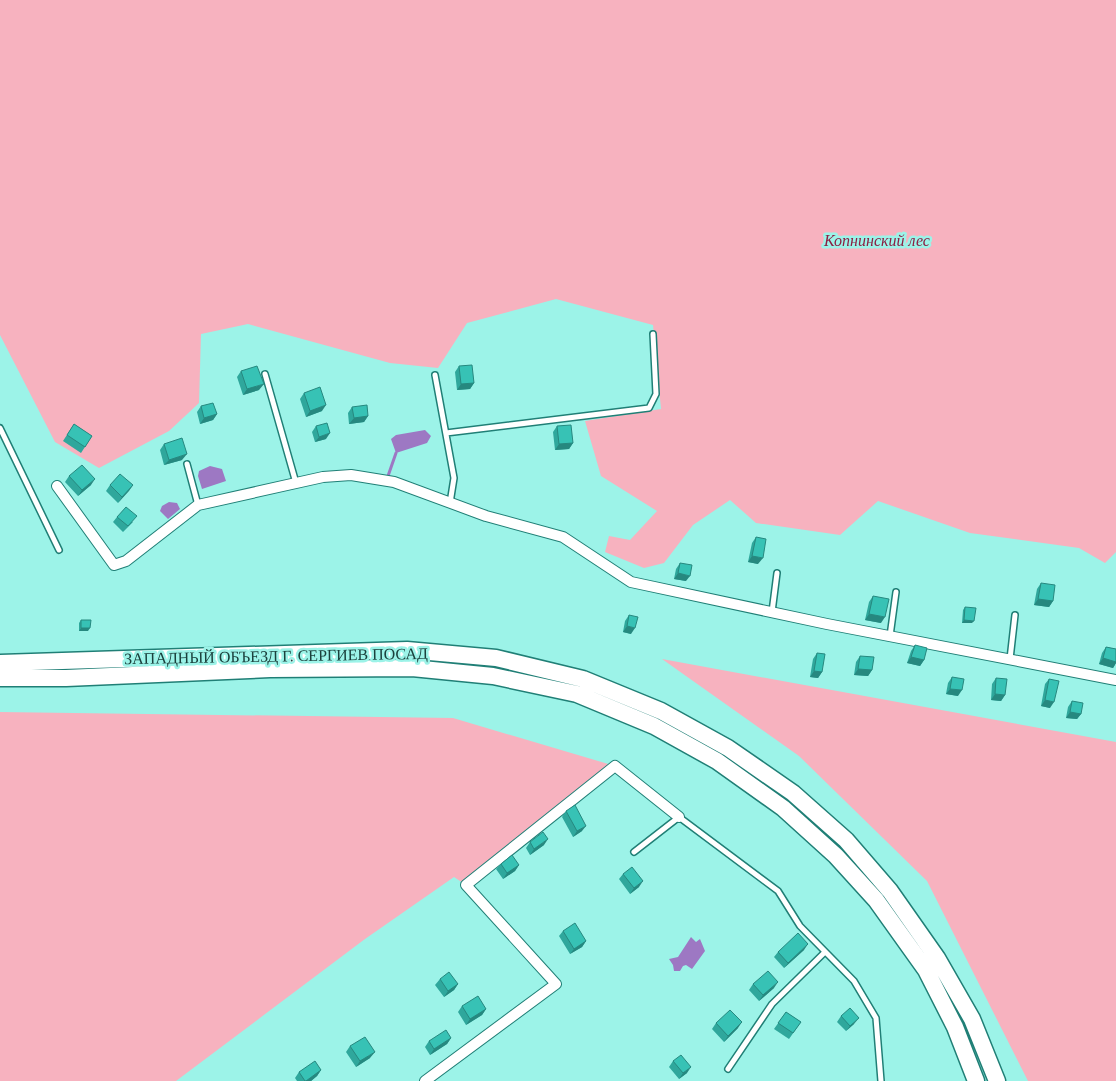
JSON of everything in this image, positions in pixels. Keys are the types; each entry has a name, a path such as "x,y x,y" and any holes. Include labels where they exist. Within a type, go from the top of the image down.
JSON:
{"main road":[{"name":"ЗАПАДНЫЙ ОБЪЕЗД Г. СЕРГИЕВ ПОСАД","path":"0,663 407,650 496,658 574,676 661,711 728,748 793,793 846,840 890,891 938,958 972,1019 997,1081"},
{"name":"ЗАПАДНЫЙ ОБЪЕЗД Г. СЕРГИЕВ ПОСАД","path":"0,678 66,678 270,670 412,668 493,676 577,694 654,726 717,761 783,808 836,856 876,900 926,970 955,1027 976,1081"}],"street":[{"path":"57,486 114,565 126,561 198,505 323,477 351,476 394,482 486,516 563,537 631,582 890,636 1116,680"},
{"path":"425,1081 556,984 466,885 614,766 679,817"}],"lane":[{"path":"446,433 649,408 656,394 653,334"},
{"path":"265,374 296,483"},
{"path":"435,375 454,478 450,503"},
{"path":"0,428 59,550"},
{"path":"187,464 198,505"},
{"path":"772,612 777,573"},
{"path":"890,636 896,592"},
{"path":"1010,660 1015,616"},
{"path":"634,852 679,817 778,891 800,926 854,981 876,1018 881,1081"},
{"path":"728,1069 772,1004 825,952"}],"green space":[{"name":"Копнинский лес","path":"0,0 1116,0 1116,552 1105,563 1079,548 970,533 878,501 840,535 756,523 730,500 693,525 664,563 644,568 605,552 609,536 630,540 657,511 601,476 585,421 661,409 653,325 556,299 467,323 438,368 390,363 248,324 201,334 199,403 169,431 99,468 55,442 0,335"},
{"path":"662,659 1116,742 1116,1081 1028,1081 927,881 799,756"},
{"path":"0,712 453,718 615,766 466,885 454,877 365,939 176,1081 0,1081"}],"shaded area":[{"path":"425,430 431,436 427,443 396,453 391,439 396,435"},
{"path":"210,466 222,469 226,481 202,489 198,476 199,471"},
{"path":"169,502 177,503 180,509 168,519 160,511 162,506"},
{"path":"691,937 696,942 700,939 705,951 692,969 686,965 680,971 674,971 669,959 678,957"}],"building":[{"path":"472,365 474,383 461,384 459,366"},
{"path":"257,366 264,384 247,389 241,371"},
{"path":"320,387 326,405 310,411 304,393"},
{"path":"213,403 217,414 204,418 201,406"},
{"path":"367,405 368,416 354,418 352,407"},
{"path":"327,423 330,433 319,437 316,426"},
{"path":"74,424 92,436 85,447 67,435"},
{"path":"571,425 573,443 559,444 557,426"},
{"path":"182,438 187,454 169,460 164,444"},
{"path":"82,465 95,479 82,490 69,476"},
{"path":"120,474 133,485 122,497 110,485"},
{"path":"126,507 137,516 128,526 117,517"},
{"path":"756,537 766,539 763,558 752,556"},
{"path":"680,563 692,565 690,576 678,573"},
{"path":"1041,583 1055,585 1053,601 1038,599"},
{"path":"873,596 889,599 885,617 869,614"},
{"path":"965,607 976,608 974,621 964,620"},
{"path":"629,615 638,617 635,628 627,626"},
{"path":"81,620 91,620 90,628 81,628"},
{"path":"915,645 927,648 924,660 911,657"},
{"path":"1106,647 1116,649 1116,662 1103,658"},
{"path":"817,653 825,654 822,672 814,671"},
{"path":"860,656 874,657 872,670 858,669"},
{"path":"952,677 964,679 962,690 950,689"},
{"path":"996,678 1007,679 1005,695 995,694"},
{"path":"1049,679 1059,681 1054,702 1045,700"},
{"path":"1072,701 1083,703 1081,714 1070,712"},
{"path":"575,805 586,826 577,831 566,811"},
{"path":"543,832 548,839 534,849 530,842"},
{"path":"512,855 519,865 507,873 501,864"},
{"path":"632,867 643,881 634,888 623,874"},
{"path":"575,923 586,941 574,949 563,931"},
{"path":"798,933 808,944 788,963 778,952"},
{"path":"768,971 778,982 763,995 753,984"},
{"path":"449,972 458,984 448,991 440,979"},
{"path":"478,996 486,1009 470,1019 462,1006"},
{"path":"850,1008 859,1018 850,1026 841,1016"},
{"path":"730,1010 742,1022 728,1036 716,1023"},
{"path":"786,1012 801,1022 793,1033 778,1023"},
{"path":"446,1030 451,1038 434,1049 429,1041"},
{"path":"365,1037 375,1052 360,1061 350,1046"},
{"path":"681,1055 691,1067 683,1073 673,1061"},
{"path":"315,1061 321,1070 305,1081 299,1072"}],"waterway":[{"path":"388,476 396,453"}]}
